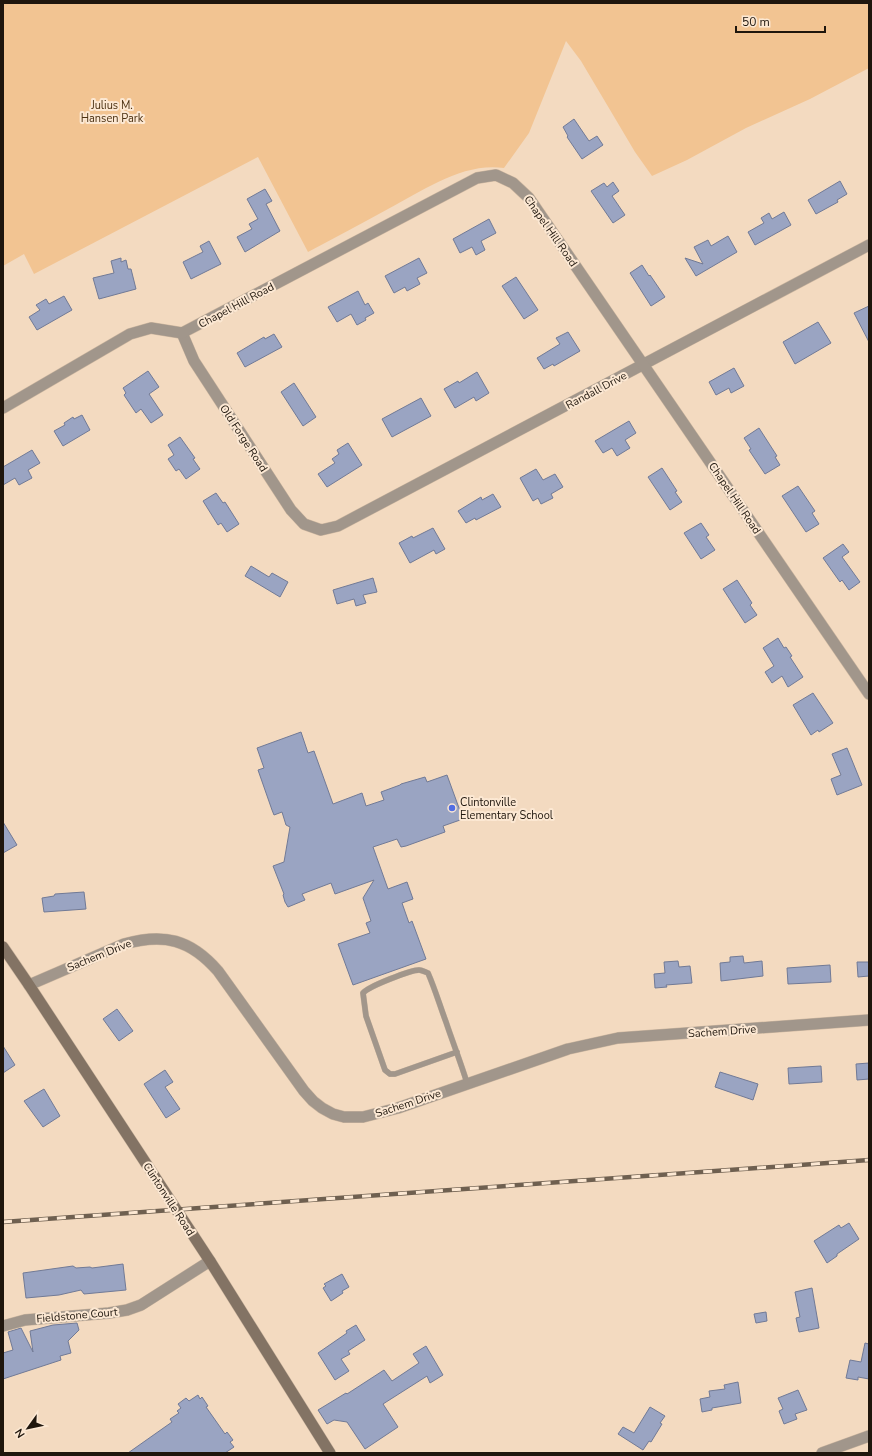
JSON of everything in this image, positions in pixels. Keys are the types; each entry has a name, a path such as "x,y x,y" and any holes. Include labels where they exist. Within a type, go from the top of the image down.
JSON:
{"main road":[{"name":"Clintonville Road","path":"3,947 30,985 210,1261 330,1453"}],"street":[{"name":"Chapel Hill Road","path":"182,333 477,178 496,175 513,183 529,198 869,694"},
{"name":"Randall Drive","path":"321,530 338,526 869,245"},
{"path":"3,408 130,334 151,328 182,333"},
{"name":"Old Forge Road","path":"182,333 194,361 291,510 304,524 321,530"},
{"name":"Sachem Drive","path":"30,985 124,944 139,940 150,938 170,940 198,951 212,964 313,1102 333,1114 344,1117 363,1117 398,1108 568,1049 618,1038 869,1020"},
{"name":"Fieldstone Court","path":"3,1326 25,1320 109,1313 127,1310 141,1305 210,1261"},
{"path":"822,1453 869,1436"}],"lane":[{"path":"457,1052 395,1074 390,1074 385,1070 366,1016 363,993 367,989 382,982 418,970 428,973 436,991 457,1052 467,1083"}],"green space":[{"name":"Julius M. Hansen Park","path":"3,3 869,3 869,68 810,99 746,128 687,160 652,176 635,152 581,61 566,41 529,133 504,168 489,167 474,169 444,179 308,252 258,157 34,274 24,254 3,266"}],"building":[{"path":"574,119 589,141 597,136 603,145 582,159 567,137 568,136 563,127"},
{"path":"840,181 847,194 837,200 838,202 816,214 808,200"},
{"path":"613,182 619,191 612,196 625,215 613,223 591,191 604,183 607,187"},
{"path":"265,189 272,201 266,204 280,231 245,252 237,237 252,229 249,224 258,219 247,199"},
{"path":"784,212 791,225 755,245 748,232 764,223 761,218 769,213 772,219"},
{"path":"489,219 496,233 481,241 485,250 476,255 472,247 460,253 453,239"},
{"path":"728,236 737,252 696,276 685,258 703,264 694,247 708,240 711,246"},
{"path":"209,241 221,264 191,279 183,262 203,252 200,246"},
{"path":"121,258 121,262 126,260 128,269 131,269 136,289 99,299 93,278 114,273 111,261"},
{"path":"419,258 427,273 417,278 420,284 407,291 405,287 394,293 385,276"},
{"path":"642,265 665,297 651,306 630,273"},
{"path":"516,277 538,310 524,319 502,286"},
{"path":"358,291 365,305 368,303 374,313 357,325 351,314 337,322 328,307"},
{"path":"64,296 72,310 37,330 29,317 40,310 36,305 46,299 49,304"},
{"path":"869,306 869,342 854,313"},
{"path":"818,322 831,343 795,364 783,342"},
{"path":"568,332 580,351 554,366 553,364 544,369 537,358 560,344 556,338"},
{"path":"274,334 282,347 245,367 237,353 264,337 265,339"},
{"path":"734,368 744,386 731,393 729,388 716,395 709,382"},
{"path":"148,371 159,387 149,394 163,415 151,423 141,409 136,413 124,395 126,393 123,388"},
{"path":"477,372 489,393 476,401 474,397 455,408 444,389 458,381 459,383"},
{"path":"294,383 316,417 303,426 281,392"},
{"path":"421,398 431,416 392,437 382,419"},
{"path":"82,415 90,430 63,446 54,431 65,425 64,423 73,417 74,419"},
{"path":"629,421 636,433 625,440 630,448 617,456 612,448 603,453 595,441"},
{"path":"759,428 777,456 775,457 780,465 765,474 749,450 751,449 744,438"},
{"path":"180,437 195,458 193,459 200,469 186,479 179,469 176,471 168,459 174,455 168,445"},
{"path":"348,443 362,465 327,487 318,474 335,463 332,459 339,454 337,450"},
{"path":"32,450 40,463 28,470 32,478 19,485 15,478 3,485 3,467"},
{"path":"662,468 677,491 675,492 682,502 670,510 648,477"},
{"path":"536,469 543,480 555,474 563,487 551,494 553,498 541,504 538,498 533,501 520,478"},
{"path":"798,486 815,511 812,513 819,524 806,532 782,496"},
{"path":"216,493 223,503 225,502 239,524 227,532 221,523 218,525 203,501"},
{"path":"493,494 501,507 476,520 475,518 466,523 458,511 481,497 482,500"},
{"path":"701,523 709,535 706,537 715,550 701,559 684,533"},
{"path":"433,528 445,549 436,554 434,550 410,563 399,543"},
{"path":"843,544 849,552 842,557 860,582 849,590 842,580 840,582 823,558"},
{"path":"251,566 269,577 272,573 288,582 280,597 245,576"},
{"path":"373,578 377,592 363,595 366,603 356,606 354,599 337,604 333,590"},
{"path":"737,580 752,603 750,605 757,615 745,623 723,589"},
{"path":"778,638 784,648 786,647 792,656 790,657 803,677 788,687 782,676 772,683 765,672 774,666 763,648"},
{"path":"813,693 833,723 811,735 793,705"},
{"path":"301,732 308,753 314,751 333,804 362,793 366,806 384,800 381,792 401,784 425,777 427,782 447,775 463,819 443,826 445,832 406,846 401,847 397,839 373,847 388,889 407,882 413,899 402,903 409,923 412,921 426,959 353,985 338,944 370,933 366,923 371,921 363,898 374,880 335,894 331,883 302,894 305,900 288,907 285,902 284,894 273,866 284,862 290,827 286,825 282,812 274,815 258,770 264,768 257,748"},
{"path":"847,748 862,785 837,795 831,779 841,775 832,754"},
{"path":"3,822 17,845 3,853"},
{"path":"84,892 86,909 44,912 42,898 54,896 55,894"},
{"path":"743,956 744,963 762,961 763,976 721,981 720,963 730,962 730,957"},
{"path":"678,961 679,967 690,966 692,983 666,985 667,987 655,988 654,974 665,973 664,962"},
{"path":"857,962 869,962 869,976 858,977"},
{"path":"830,965 831,982 788,984 787,968"},
{"path":"117,1009 133,1031 119,1041 103,1019"},
{"path":"3,1046 15,1065 3,1073"},
{"path":"869,1063 869,1079 857,1080 856,1064"},
{"path":"821,1066 822,1082 789,1084 788,1068"},
{"path":"165,1070 173,1082 165,1087 180,1109 166,1118 144,1084"},
{"path":"720,1072 758,1084 753,1100 715,1087"},
{"path":"44,1089 60,1116 43,1127 24,1101"},
{"path":"849,1223 859,1239 827,1263 814,1241 839,1225 841,1228"},
{"path":"123,1264 126,1290 84,1294 81,1290 59,1295 26,1298 23,1273 73,1266 76,1268 92,1268"},
{"path":"342,1274 349,1287 331,1301 323,1288 326,1286 324,1284"},
{"path":"812,1288 819,1328 799,1332 796,1318 800,1317 795,1292"},
{"path":"766,1312 767,1321 756,1323 754,1314"},
{"path":"77,1323 79,1330 68,1341 71,1353 60,1356 61,1360 3,1379 3,1353 13,1350 8,1332 21,1328 33,1352 30,1331 53,1325"},
{"path":"356,1325 365,1340 348,1351 350,1354 341,1359 349,1371 335,1380 318,1353"},
{"path":"865,1343 869,1344 869,1379 858,1377 858,1380 846,1378 850,1360 861,1362"},
{"path":"426,1346 443,1375 430,1383 427,1376 383,1404 398,1427 365,1449 347,1422 334,1420 327,1424 318,1410 346,1393 347,1394 384,1370 392,1381 419,1363 413,1354"},
{"path":"738,1382 741,1403 712,1408 712,1410 702,1412 700,1399 710,1397 709,1391 725,1389 724,1385"},
{"path":"798,1390 807,1410 795,1414 797,1419 784,1424 779,1411 783,1409 778,1398"},
{"path":"198,1395 200,1399 202,1397 208,1406 206,1407 225,1434 227,1432 233,1440 230,1442 234,1447 225,1453 128,1453 172,1422 170,1419 179,1413 177,1411 181,1408 178,1404 186,1398 189,1401"},
{"path":"650,1407 665,1416 651,1442 649,1441 643,1450 618,1434 623,1427 634,1433"}],"railway":[{"path":"3,1222 869,1160"}],"place":[{"name":"Clintonville Elementary School","path":"452,808"}]}
